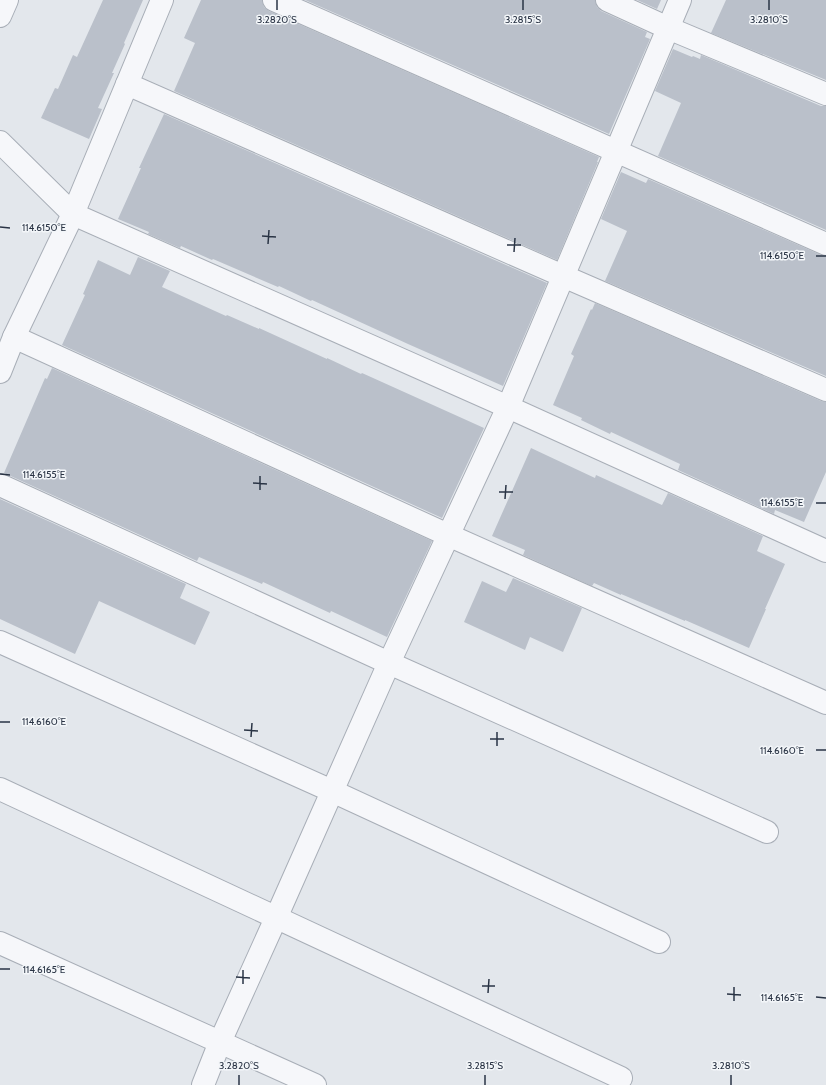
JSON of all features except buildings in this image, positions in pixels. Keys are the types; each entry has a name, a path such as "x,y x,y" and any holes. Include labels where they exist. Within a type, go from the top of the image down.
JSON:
{"street":[{"path":"0,16 7,0"},
{"path":"0,372 14,337 73,214 162,0"},
{"path":"274,0 826,244"},
{"path":"607,0 668,28 826,94"},
{"path":"202,1085 389,663 508,407 680,0"},
{"path":"127,84 826,390"},
{"path":"0,142 73,214 826,550"},
{"path":"14,337 448,536 826,704"},
{"path":"0,485 389,663 767,832"},
{"path":"0,642 332,791 659,942"},
{"path":"0,789 621,1078"},
{"path":"0,943 315,1085"}]}
